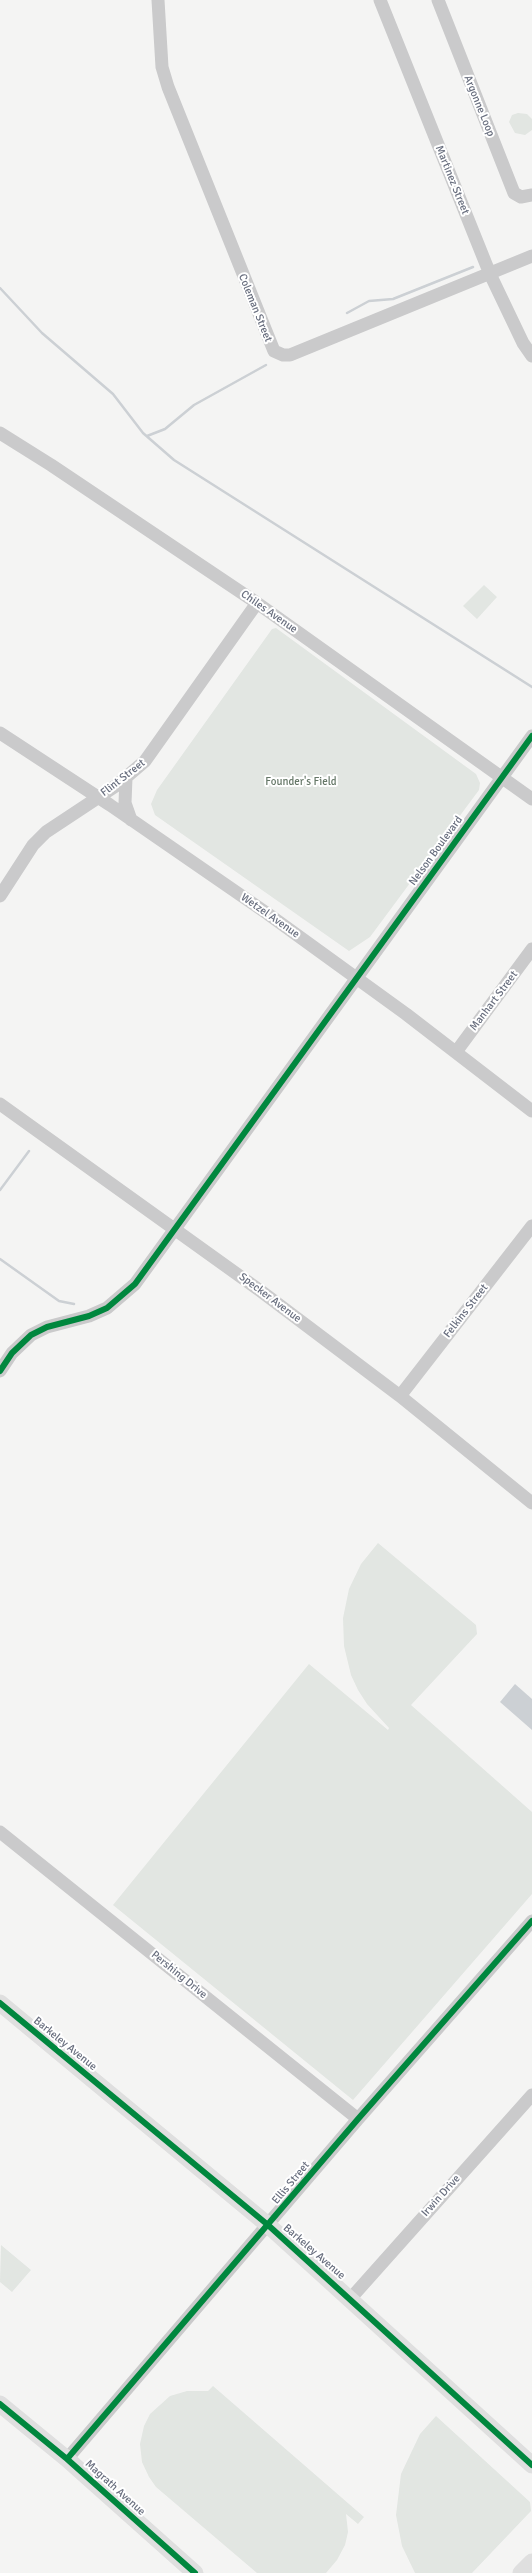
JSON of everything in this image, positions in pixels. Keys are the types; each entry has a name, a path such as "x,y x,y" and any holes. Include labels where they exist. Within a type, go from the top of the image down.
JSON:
{"main road":[{"name":"Barkeley Avenue","path":"0,2003 268,2225 532,2465"},
{"name":"Magrath Avenue","path":"0,2404 67,2458 195,2573"},
{"path":"521,2573 532,2562"}],"street":[{"name":"Coleman Street","path":"158,0 162,67 168,87 274,351 283,355 290,355 532,256"},
{"name":"Martinez Street","path":"380,0 490,274 523,344 532,356"},
{"name":"Argonne Loop","path":"438,0 514,193 521,197 532,195"},
{"name":"Chiles Avenue","path":"0,434 51,464 257,603 532,799"},
{"name":"Flint Street","path":"0,896 38,839 56,824 126,778 146,761 257,603"},
{"name":"Wetzel Avenue","path":"0,733 98,797 356,978 456,1052 532,1111"},
{"name":"Nelson Boulevard","path":"175,1227 532,736"},
{"path":"126,778 124,803 131,820"},
{"name":"Manhart Street","path":"456,1052 532,949"},
{"name":"Specker Avenue","path":"0,1104 175,1227 400,1396 532,1502"},
{"name":"Felkins Street","path":"400,1396 532,1226"},
{"path":"0,1371 12,1353 31,1335 47,1327 89,1316 116,1302 135,1284 175,1227"},
{"name":"Pershing Drive","path":"0,1832 358,2119"},
{"name":"Ellis Street","path":"67,2458 358,2119 532,1921"},
{"name":"Irwin Drive","path":"350,2298 532,2095"}],"green space":[{"path":"518,113 527,114 532,119 532,130 525,135 515,133 509,122 512,115"},
{"path":"484,585 497,597 477,619 463,606"},
{"name":"Founder's Field","path":"276,628 476,774 480,783 479,790 370,937 349,951 155,815 151,804 157,790 272,629"},
{"path":"378,1543 476,1625 477,1634 411,1705 532,1812 532,1894 353,2100 113,1905 309,1664 388,1730 389,1728 367,1704 358,1690 351,1675 344,1646 343,1618 349,1589 361,1564"},
{"path":"1,2245 31,2270 12,2292 0,2282"},
{"path":"213,2386 364,2517 358,2524 346,2514 348,2532 345,2545 337,2560 326,2573 257,2573 156,2487 149,2477 142,2462 140,2444 144,2426 150,2414 170,2396 187,2391 208,2391"},
{"path":"436,2416 530,2502 531,2511 472,2573 415,2573 402,2546 396,2515 401,2474 420,2434"}],"shaded area":[{"path":"515,1684 532,1699 532,1730 500,1702"}],"waterway":[{"path":"347,313 369,301 393,299 473,267"},
{"path":"0,288 42,333 113,394 143,433 174,460 532,687"},
{"path":"147,436 165,429 194,405 266,365"},
{"path":"0,1190 29,1151"},
{"path":"0,1259 59,1301 74,1304"}],"cycle path":[{"path":"0,1371 12,1353 31,1335 47,1327 89,1316 107,1308 135,1284 532,736"},
{"path":"67,2459 358,2119 532,1921"},
{"path":"0,2003 268,2225 532,2465"},
{"path":"0,2404 67,2459 195,2573"}]}
